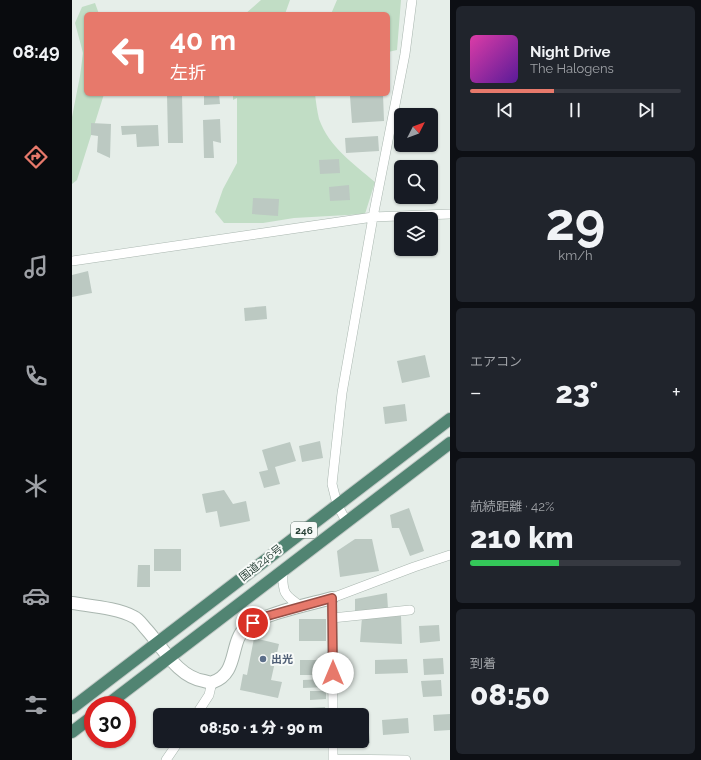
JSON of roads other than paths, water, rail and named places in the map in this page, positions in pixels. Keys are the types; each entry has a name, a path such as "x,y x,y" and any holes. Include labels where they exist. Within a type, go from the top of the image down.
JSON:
{"highway":[{"name":"国道246号","path":"72,708 450,419"},
{"name":"国道246号","path":"120,696 346,521 450,443"},
{"path":"72,732 84,723"}],"street":[{"path":"346,521 337,504 332,484 342,393 373,217 405,54 412,0"},
{"path":"72,261 373,217 450,214"},
{"path":"72,603 108,609 135,617 184,673 196,680 212,682 222,678 230,667 238,639 246,628 260,618 332,598 450,555"},
{"path":"283,571 282,587 288,598 302,607"},
{"path":"332,598 333,708"},
{"path":"332,618 410,610"},
{"path":"201,708 209,695 212,682"},
{"path":"166,760 174,748"},
{"path":"333,748 333,759 406,760"}],"place":[{"name":"出光","path":"263,659"}]}
